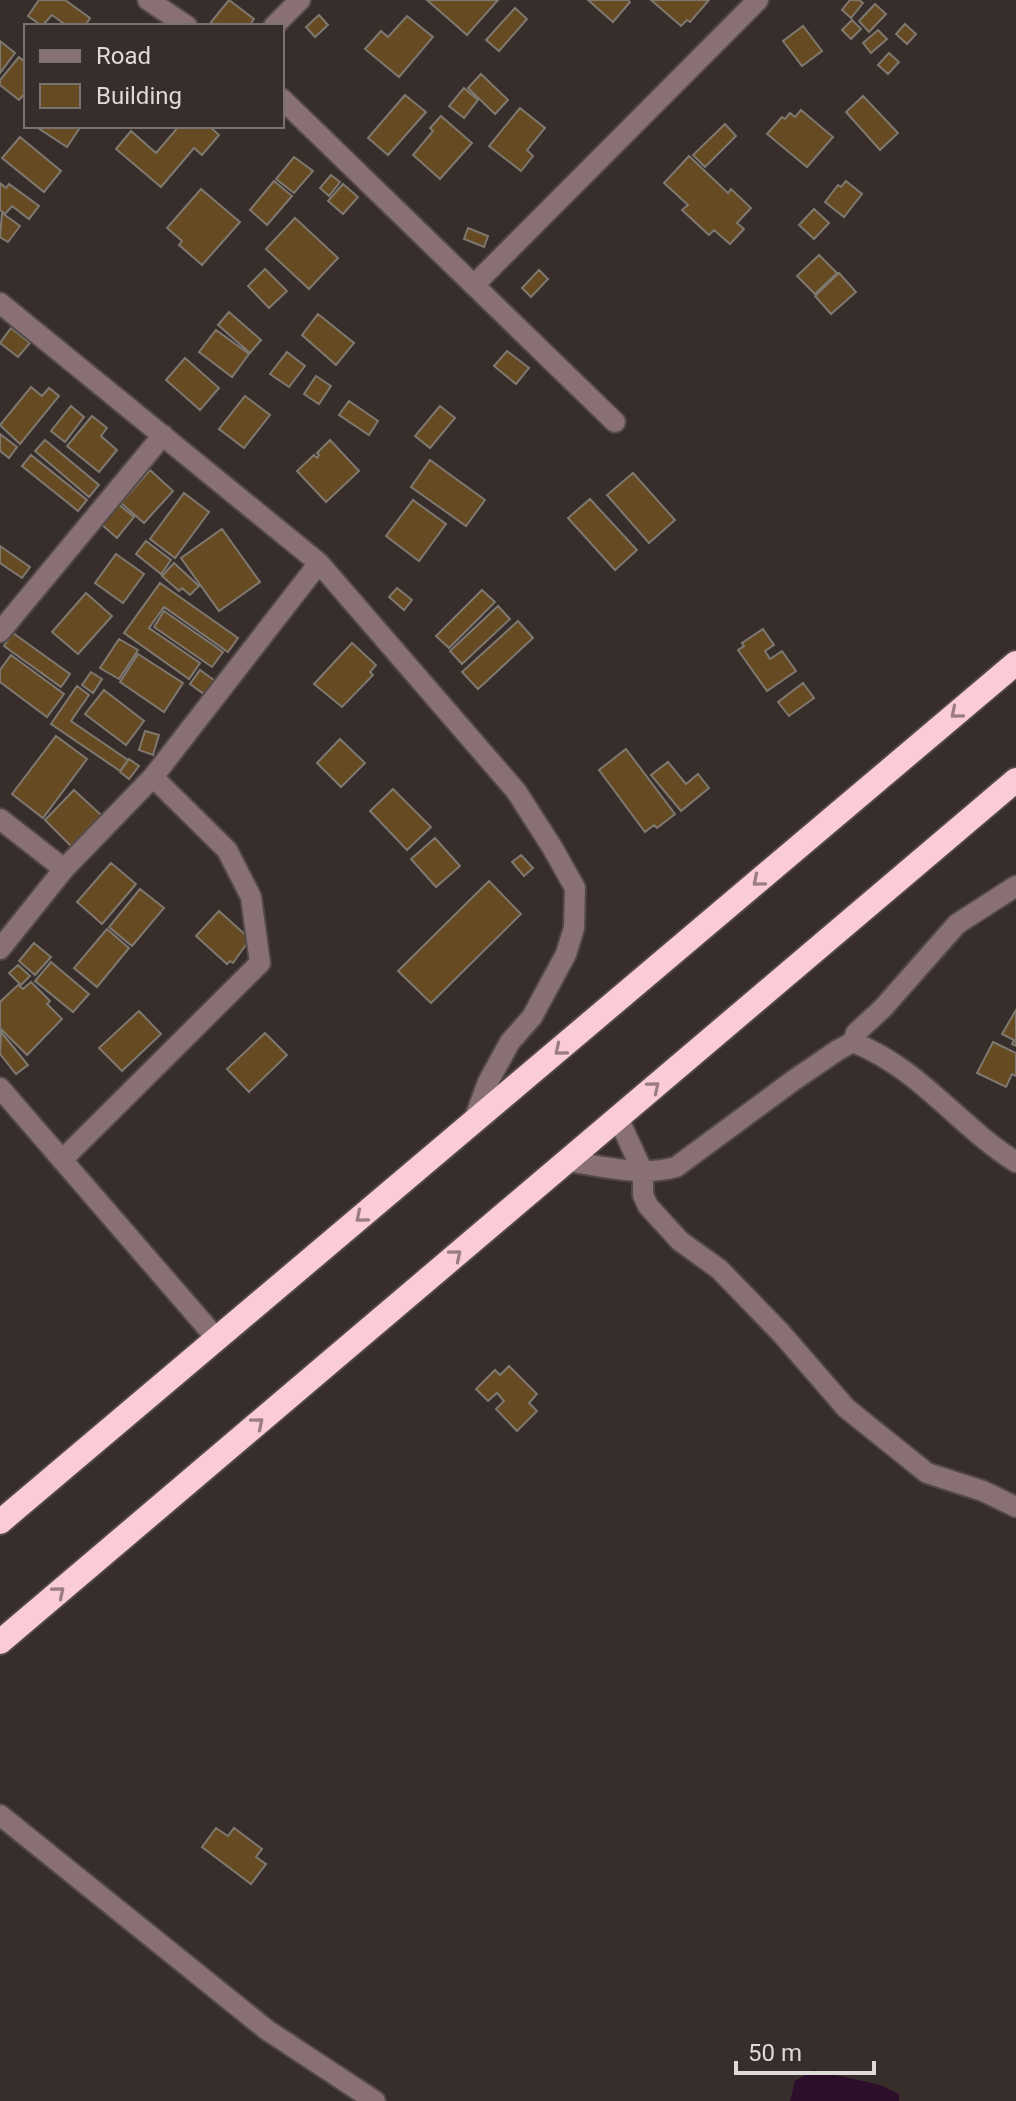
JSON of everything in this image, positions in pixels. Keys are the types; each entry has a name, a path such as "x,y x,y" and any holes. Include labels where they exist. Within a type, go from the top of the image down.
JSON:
{"highway":[{"path":"0,1522 1016,663"},
{"path":"0,1642 1016,780"}],"street":[{"path":"148,0 184,24"},
{"path":"276,24 300,0"},
{"path":"474,285 758,0"},
{"path":"284,101 615,422"},
{"path":"1,306 319,563 516,791 575,888 574,928 566,954 532,1017 510,1042 488,1082 473,1123"},
{"path":"0,632 163,435"},
{"path":"0,949 64,869 153,777 319,563"},
{"path":"62,1160 260,963 251,897 227,850 153,777"},
{"path":"0,819 64,869"},
{"path":"567,1161 643,1172 676,1167 826,1058 853,1042 865,1022 883,1008 957,924 1016,886"},
{"path":"853,1042 914,1076 987,1141 1016,1162"},
{"path":"0,1088 217,1339"},
{"path":"618,1118 643,1172 643,1195 648,1206 680,1241 719,1269 781,1333 846,1408 927,1473 983,1491 1016,1507"},
{"path":"0,1815 267,2030 375,2101"}],"shaded area":[{"path":"814,2070 880,2085 899,2094 899,2101 790,2101 795,2081"}],"building":[{"path":"39,0 65,0 90,18 86,24 64,24 52,15 44,24 39,24 28,16"},
{"path":"229,0 254,19 250,24 211,22"},
{"path":"427,0 498,0 467,35"},
{"path":"588,0 628,0 630,2 613,22"},
{"path":"651,0 709,0 690,22 687,20 681,26"},
{"path":"850,0 863,3 851,18 842,10"},
{"path":"875,4 886,14 869,32 859,21"},
{"path":"515,8 527,19 499,51 486,40"},
{"path":"319,15 328,25 315,37 306,27"},
{"path":"407,16 433,37 399,77 365,49 381,31 388,37"},
{"path":"852,20 861,29 851,39 842,30"},
{"path":"905,24 916,34 907,44 896,34"},
{"path":"803,26 822,51 802,66 783,41"},
{"path":"878,30 887,39 871,53 863,43"},
{"path":"0,41 15,53 0,73"},
{"path":"889,53 899,62 888,74 878,65"},
{"path":"19,57 24,61 24,94 19,100 0,85 0,80"},
{"path":"481,74 508,100 495,114 468,88"},
{"path":"464,88 478,100 464,118 449,106"},
{"path":"405,95 426,112 388,155 368,138"},
{"path":"863,96 898,133 880,150 846,112"},
{"path":"520,108 545,128 527,150 533,156 521,171 489,146"},
{"path":"801,110 833,137 807,167 767,134 782,117 785,119 790,113 795,117"},
{"path":"441,116 472,143 440,179 413,155"},
{"path":"725,124 736,136 705,167 693,155"},
{"path":"38,128 80,128 67,147"},
{"path":"177,128 211,128 219,135 202,155 194,148 161,187 116,149 131,131 156,153"},
{"path":"20,137 61,171 44,192 2,158"},
{"path":"689,156 728,193 731,189 751,208 737,223 744,229 730,244 714,230 709,235 682,210 688,205 664,183"},
{"path":"294,157 313,171 294,193 276,179"},
{"path":"331,175 340,182 329,196 320,188"},
{"path":"274,181 292,196 267,225 250,210"},
{"path":"846,181 862,194 844,217 825,202 838,185 841,187"},
{"path":"0,183 6,188 9,184 39,206 29,219 12,206 5,214 0,210"},
{"path":"343,184 358,197 343,214 328,201"},
{"path":"201,189 240,222 202,265 179,245 182,241 167,228"},
{"path":"814,209 829,223 814,239 799,225"},
{"path":"2,213 20,226 8,242 0,237"},
{"path":"295,218 338,258 309,289 266,249"},
{"path":"468,228 488,236 484,247 464,239"},
{"path":"819,255 837,273 815,294 797,276"},
{"path":"265,269 287,291 269,308 248,286"},
{"path":"539,270 548,279 531,297 522,288"},
{"path":"839,273 856,292 831,314 815,296"},
{"path":"229,312 261,340 250,353 218,325"},
{"path":"318,314 354,343 336,365 302,335"},
{"path":"11,328 30,343 18,357 0,343"},
{"path":"216,330 249,354 232,377 199,352"},
{"path":"507,351 529,368 516,384 494,366"},
{"path":"287,352 305,366 289,387 270,374"},
{"path":"185,358 219,388 200,410 166,380"},
{"path":"316,376 331,386 319,404 304,394"},
{"path":"31,387 42,396 49,388 59,396 20,444 0,425"},
{"path":"245,396 270,415 244,448 219,429"},
{"path":"349,401 378,421 369,435 339,415"},
{"path":"71,406 84,417 65,442 51,431"},
{"path":"440,406 455,418 430,448 415,436"},
{"path":"92,416 107,428 101,436 117,450 99,472 67,446"},
{"path":"0,434 17,447 9,458 0,451"},
{"path":"45,440 99,485 89,497 35,451"},
{"path":"330,440 359,471 326,502 297,471 314,455 317,458 317,453"},
{"path":"31,455 87,500 78,511 22,466"},
{"path":"430,460 485,500 466,526 411,487"},
{"path":"150,470 173,491 144,523 121,503"},
{"path":"633,473 675,520 649,543 607,495"},
{"path":"184,493 209,512 175,558 150,539"},
{"path":"590,499 637,550 615,570 568,518"},
{"path":"413,500 446,524 419,561 386,536"},
{"path":"118,504 134,517 117,538 101,524"},
{"path":"222,529 260,582 219,611 181,558"},
{"path":"146,541 171,560 161,574 136,554"},
{"path":"0,546 30,567 22,578 0,563"},
{"path":"116,554 144,574 123,603 95,583"},
{"path":"174,563 199,586 190,595 182,588 179,591 162,576"},
{"path":"160,583 238,638 228,652 164,607 149,628 200,663 189,679 124,633"},
{"path":"397,588 412,600 404,610 389,597"},
{"path":"482,590 495,602 449,648 436,636"},
{"path":"86,593 112,616 78,654 52,632"},
{"path":"498,606 510,619 462,664 450,651"},
{"path":"164,611 223,652 212,667 154,627"},
{"path":"518,621 533,638 478,689 462,672"},
{"path":"763,629 774,645 765,651 770,659 782,651 796,671 767,691 738,650 744,646 742,643"},
{"path":"13,633 70,674 61,687 4,646"},
{"path":"119,639 138,650 119,679 100,668"},
{"path":"352,643 376,665 370,672 373,675 342,707 314,684"},
{"path":"138,654 183,683 164,712 120,682"},
{"path":"11,655 64,694 47,717 0,682 0,670"},
{"path":"200,670 218,683 208,697 190,684"},
{"path":"91,672 102,679 93,693 82,685"},
{"path":"803,683 814,698 789,716 778,702"},
{"path":"77,686 89,695 71,721 128,760 120,771 51,724"},
{"path":"104,690 144,721 126,745 85,714"},
{"path":"145,731 159,735 153,755 139,750"},
{"path":"56,736 87,759 43,818 12,794"},
{"path":"340,739 365,763 341,787 317,763"},
{"path":"626,749 675,814 657,828 654,825 645,832 599,770"},
{"path":"129,759 139,766 129,779 120,772"},
{"path":"668,762 686,784 698,774 709,788 681,811 651,775"},
{"path":"393,789 431,827 407,850 370,811"},
{"path":"74,790 101,815 71,846 45,820"},
{"path":"435,838 460,866 436,887 411,859"},
{"path":"521,855 533,868 524,876 512,862"},
{"path":"111,863 136,884 102,924 77,902"},
{"path":"489,881 521,914 431,1003 398,971"},
{"path":"140,889 164,908 132,946 109,927"},
{"path":"219,911 250,939 233,963 230,961 227,964 196,936"},
{"path":"107,929 129,948 97,987 74,968"},
{"path":"34,943 51,957 35,975 19,961"},
{"path":"51,962 89,994 73,1012 35,981"},
{"path":"18,965 30,976 21,985 9,973"},
{"path":"31,982 62,1019 27,1055 0,1028 0,1002 18,985 23,989"},
{"path":"1016,1010 1016,1046 1012,1044 1014,1040 1002,1034"},
{"path":"139,1011 161,1034 122,1071 99,1048"},
{"path":"1,1032 28,1065 16,1074 0,1054"},
{"path":"265,1033 287,1055 249,1092 227,1069"},
{"path":"993,1042 1016,1053 1016,1076 1012,1074 1006,1087 977,1073"},
{"path":"509,1366 537,1394 529,1403 537,1411 517,1431 496,1409 504,1401 497,1393 488,1401 476,1389 495,1370 500,1375"},
{"path":"216,1828 228,1836 234,1828 262,1849 256,1857 266,1864 251,1884 202,1847"}]}
